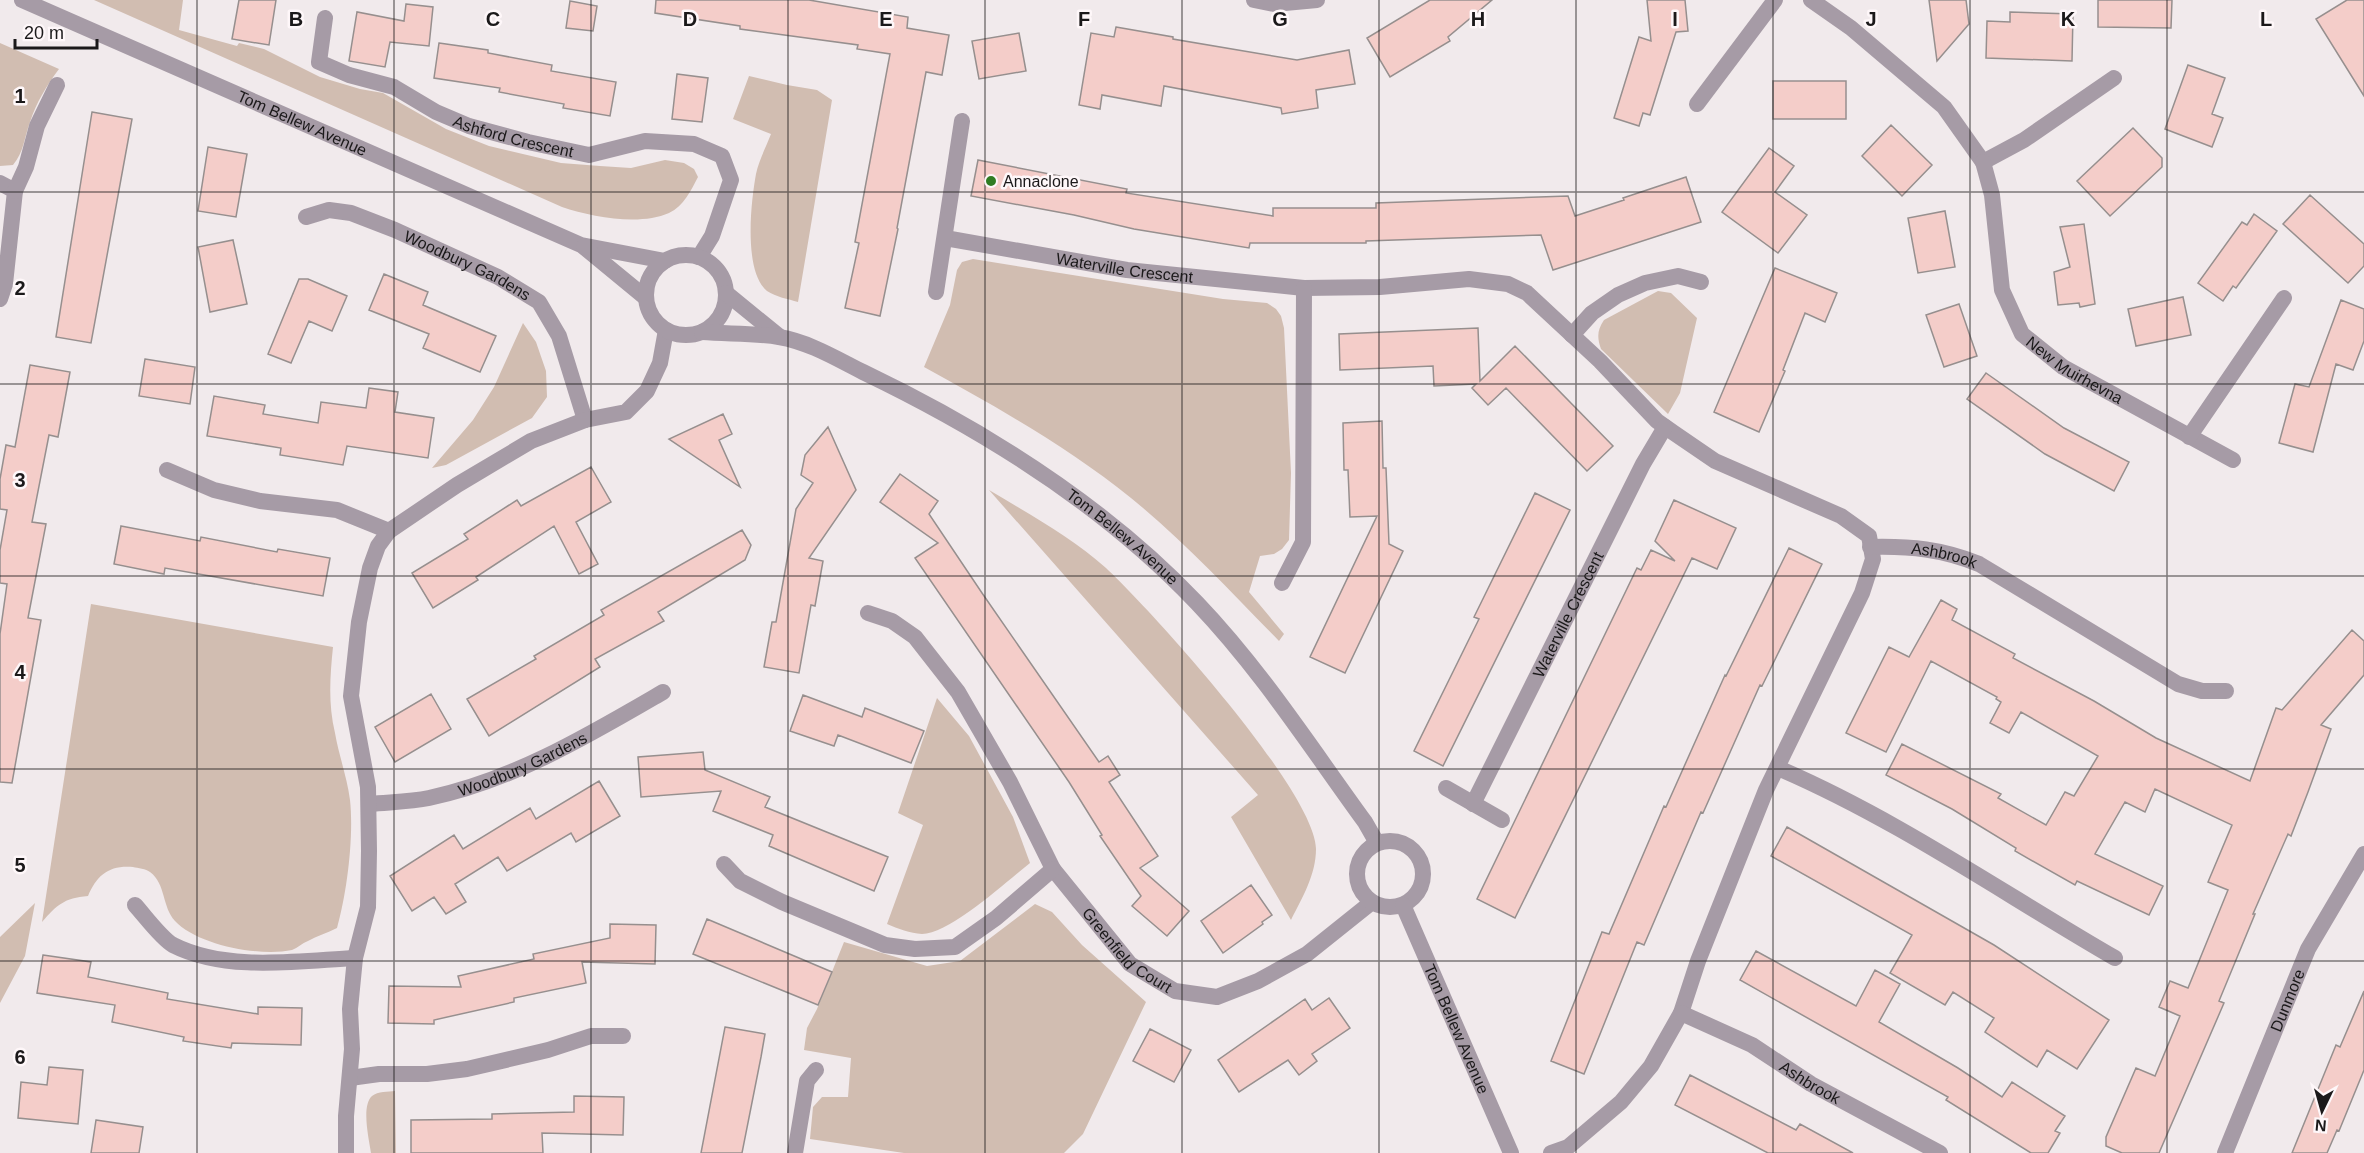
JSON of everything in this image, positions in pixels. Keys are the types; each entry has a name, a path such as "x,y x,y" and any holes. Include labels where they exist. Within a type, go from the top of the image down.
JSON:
{"street":[{"name":"Tom Bellew Avenue","path":"22,0 581,244 664,261"},
{"path":"1254,0 1274,4 1317,0"},
{"path":"1697,104 1775,0"},
{"name":"New Muirhevna","path":"1817,1 1944,107 1983,162 1992,195 2002,290 2022,334 2063,367 2233,460"},
{"name":"Ashford Crescent","path":"325,18 319,62 350,75 394,87 436,112 469,126 528,142 590,155 645,141 694,144 723,156 731,180 712,236 699,257"},
{"path":"1983,162 2024,140 2114,78"},
{"path":"0,299 5,284 15,191 26,167 37,126 57,85"},
{"path":"936,292 962,121"},
{"path":"0,183 15,191"},
{"name":"Woodbury Gardens","path":"306,217 329,210 351,213 395,230 498,277 539,302 559,336 585,420"},
{"name":"Waterville Crescent","path":"945,238 1126,270 1304,288 1380,286 1469,279 1508,284 1527,293 1600,361 1665,427 1715,461 1841,516 1869,536 1870,547"},
{"name":"Tom Bellew Avenue","path":"581,244 646,298"},
{"path":"675,256 699,257 709,262 718,271 724,281 725,304 721,316 713,325 702,332 678,335 657,323 650,313 646,298 649,279 664,261 675,256"},
{"path":"1572,335 1593,312 1618,295 1645,283 1678,276 1701,282"},
{"path":"1282,583 1303,542 1304,288"},
{"name":"Tom Bellew Avenue","path":"726,293 780,337"},
{"path":"2189,437 2284,298"},
{"path":"346,1153 352,1049 350,1009 355,958 368,907 370,804 351,696 359,622 370,568 378,546 389,531 457,485 531,441 585,420 626,412 647,391 660,363 666,330"},
{"name":"Tom Bellew Avenue","path":"702,332 780,337 813,348 904,392 990,441 1080,500 1137,547 1197,603 1257,673 1365,822 1377,843"},
{"name":"Waterville Crescent","path":"1473,804 1638,474 1665,427"},
{"path":"167,470 214,490 260,501 337,510 389,531"},
{"name":"Ashbrook","path":"1870,547 1906,546 1951,553 1979,564 2178,684 2202,691 2226,691"},
{"path":"1551,1153 1568,1147 1622,1102 1651,1066 1681,1013 1698,961 1766,790 1862,593 1873,559 1870,547"},
{"name":"Greenfield Court","path":"868,613 892,621 915,637 958,692 1010,782 1053,869 1130,964 1175,991 1217,997 1258,981 1307,954 1372,902"},
{"name":"Woodbury Gardens","path":"370,804 429,798 517,771 600,729 663,692"},
{"path":"1778,768 1828,792 1929,847 2115,958"},
{"path":"1446,788 1502,820"},
{"path":"1396,841 1413,849 1423,867 1420,889 1403,905 1393,907 1372,902 1359,886 1357,866 1361,856 1377,843 1396,841"},
{"name":"Dunmore","path":"2225,1153 2308,949 2364,854"},
{"path":"724,864 740,881 782,902 885,945 915,950 955,947 996,918 1053,869"},
{"path":"135,905 172,944 219,958 252,963 355,958"},
{"name":"Tom Bellew Avenue","path":"1403,905 1511,1153"},
{"name":"Ashbrook","path":"1681,1013 1752,1044 1811,1084 1940,1153"},
{"path":"350,1077 379,1074 427,1074 467,1069 548,1050 591,1036 623,1036"},
{"path":"795,1153 807,1081 816,1070"}],"shaded area":[{"path":"94,0 183,0 179,30 237,46 239,43 264,49 320,77 383,93 446,129 489,146 561,163 631,168 665,160 684,163 694,169 698,177 679,206 657,217 616,219 574,211"},
{"path":"0,43 59,69 35,108 17,160 13,165 0,166"},
{"path":"749,76 817,90 832,100 798,302 767,291 759,281 754,268 751,218 754,186 759,164 771,134 733,119"},
{"path":"973,259 1223,299 1267,303 1276,309 1281,316 1284,328 1291,473 1289,540 1282,549 1274,554 1260,556 1249,592 1284,634 1279,641 1170,532 1107,479 1030,428 924,367 950,305 957,270 962,262"},
{"path":"1658,291 1671,293 1697,318 1680,393 1668,414 1601,349 1598,338 1604,320"},
{"path":"523,323 536,342 546,371 547,397 532,418 446,465 432,468 473,420 494,387"},
{"path":"989,490 1064,536 1106,568 1192,661 1261,746 1309,822 1316,849 1311,877 1291,920 1231,817 1258,795"},
{"path":"91,604 333,647 330,679 331,711 349,791 351,815 349,865 337,928 292,950 279,952 247,950 213,943 198,937 175,921 155,877 146,870 133,867 117,868 105,873 95,882 88,896 62,903 42,922"},
{"path":"937,698 969,736 1013,817 1030,863 962,916 934,932 922,934 887,924 923,825 898,813"},
{"path":"35,903 25,956 0,1003 0,937"},
{"path":"1035,904 1052,912 1082,945 1146,1002 1083,1134 1064,1153 904,1153 810,1139 813,1107 822,1097 848,1097 851,1058 804,1050 807,1028 844,942 927,966 960,961"},
{"path":"395,1091 396,1153 371,1153 366,1115 369,1101 377,1093"}],"building":[{"path":"239,0 276,0 269,45 232,39"},
{"path":"656,0 809,0 908,17 907,28 949,35 942,75 926,72 880,316 845,308 859,243 855,242 890,54 857,49 858,45 740,29 740,26 655,13"},
{"path":"1430,0 1492,0 1448,37 1450,41 1390,77 1367,38"},
{"path":"1647,0 1685,0 1688,31 1676,32 1650,115 1643,113 1639,126 1614,118 1639,37 1651,41"},
{"path":"1929,0 1966,0 1969,24 1937,61"},
{"path":"2098,0 2172,0 2171,28 2098,27"},
{"path":"2347,0 2364,0 2364,96 2316,19"},
{"path":"570,1 597,6 593,31 566,28"},
{"path":"406,4 433,7 429,46 390,42 385,67 349,61 357,12 404,21"},
{"path":"2010,12 2073,14 2072,61 1986,58 1987,21 2010,22"},
{"path":"1116,27 1297,60 1349,50 1355,84 1316,90 1318,108 1282,114 1281,108 1164,86 1161,106 1102,95 1100,109 1079,105 1091,33 1114,37"},
{"path":"1019,33 1026,71 979,79 972,41"},
{"path":"439,43 488,50 488,53 552,65 551,71 616,82 610,116 563,108 564,104 499,92 500,88 434,78"},
{"path":"2188,65 2225,78 2212,114 2223,118 2212,147 2165,129"},
{"path":"677,74 708,78 702,122 672,119"},
{"path":"1773,81 1846,81 1846,119 1773,119"},
{"path":"92,112 132,119 91,343 56,337"},
{"path":"1891,125 1932,165 1902,196 1862,156"},
{"path":"2133,128 2162,158 2162,167 2110,216 2077,181"},
{"path":"208,147 247,154 236,217 198,211"},
{"path":"1769,148 1794,166 1775,192 1807,215 1778,253 1722,212"},
{"path":"978,160 1127,189 1126,193 1273,216 1273,208 1376,208 1376,203 1568,196 1575,216 1686,177 1701,222 1553,270 1541,235 1366,241 1366,243 1250,243 1249,248 1134,229 1074,215 971,196"},
{"path":"2310,195 2364,244 2364,266 2348,283 2283,224"},
{"path":"1945,211 1955,267 1918,273 1908,218"},
{"path":"2254,214 2277,231 2236,288 2233,286 2223,301 2198,283 2242,222 2247,225"},
{"path":"2084,224 2095,304 2080,307 2079,303 2058,305 2054,272 2070,267 2060,227"},
{"path":"233,240 247,304 210,312 198,247"},
{"path":"1775,268 1837,293 1825,322 1805,313 1783,370 1785,371 1759,432 1714,412"},
{"path":"384,274 428,292 423,305 496,336 480,372 423,348 429,334 369,310"},
{"path":"299,279 308,279 347,296 332,331 309,321 291,363 268,354"},
{"path":"2183,297 2191,335 2136,346 2128,309"},
{"path":"2341,300 2364,309 2364,341 2353,370 2336,364 2313,452 2279,443 2295,384 2309,387"},
{"path":"1959,304 1977,356 1944,367 1926,315"},
{"path":"1478,328 1480,381 1515,346 1613,446 1587,471 1506,388 1488,405 1472,388 1476,384 1434,386 1433,366 1340,370 1339,334"},
{"path":"145,359 195,367 190,404 139,396"},
{"path":"30,365 70,372 58,437 49,435 32,522 46,524 28,618 41,620 12,783 0,782 0,634 7,584 0,583 0,550 7,510 0,509 0,479 6,445 15,447"},
{"path":"1986,373 2064,428 2129,462 2114,491 2045,454 1967,399"},
{"path":"369,388 398,392 395,412 434,418 428,458 347,446 343,465 280,455 281,448 207,436 214,396 265,405 263,414 318,423 321,402 366,408"},
{"path":"723,414 732,434 719,440 740,487 669,439"},
{"path":"1382,421 1389,544 1403,551 1345,673 1310,657 1377,516 1350,517 1348,470 1344,470 1343,423"},
{"path":"828,427 856,490 809,558 823,561 815,606 811,605 799,673 764,667 772,622 776,622 796,509 813,483 801,475 805,455"},
{"path":"591,467 611,502 576,522 598,564 579,574 554,526 476,577 478,580 433,608 412,573 468,539 464,534 517,500 521,506"},
{"path":"900,474 938,501 929,514 1099,762 1108,756 1120,775 1109,782 1158,856 1140,868 1189,911 1167,936 1132,906 1141,896 1100,836 1102,835 1069,782 915,558 938,543 880,502"},
{"path":"1535,493 1570,510 1443,766 1414,751 1479,619 1474,617"},
{"path":"1674,500 1736,528 1717,569 1692,558 1515,918 1477,899 1637,568 1641,570 1651,550 1675,561 1655,541"},
{"path":"121,526 200,541 201,537 277,552 278,549 330,558 323,596 165,568 164,574 114,564"},
{"path":"742,530 751,545 745,560 658,612 664,621 595,659 600,667 489,736 467,699 536,659 534,656 604,615 601,610"},
{"path":"1789,548 1822,564 1762,686 1760,685 1703,813 1701,812 1644,945 1637,942 1584,1074 1551,1061 1602,932 1609,934 1664,806 1666,807 1725,675"},
{"path":"1941,600 1957,609 1952,620 2015,654 2013,658 2094,701 2156,738 2250,781 2276,708 2282,710 2352,630 2364,641 2364,675 2321,725 2331,729 2308,792 2291,836 2288,834 2253,914 2255,914 2219,1001 2224,1003 2159,1153 2122,1153 2106,1146 2106,1137 2136,1068 2155,1076 2180,1016 2159,1007 2170,981 2188,988 2228,890 2208,882 2232,825 2155,789 2145,812 2125,802 2095,854 2163,886 2149,915 2077,881 2075,885 2015,851 2016,848 1952,809 1886,775 1902,744 2001,794 1998,798 2046,825 2065,792 2074,796 2098,756 2021,712 2009,733 1990,723 2001,702 1996,699 1997,697 1931,661 1886,752 1846,733 1889,647 1909,657"},
{"path":"431,694 451,729 395,762 375,727"},
{"path":"803,695 862,717 865,708 924,731 911,763 838,735 834,746 790,731"},
{"path":"703,752 705,770 770,797 765,807 888,857 874,891 769,846 773,835 713,811 721,791 641,797 638,757"},
{"path":"599,781 620,816 576,842 571,833 507,871 498,857 455,884 466,902 446,914 434,897 412,911 390,876 454,835 463,849 530,808 536,819"},
{"path":"1787,827 1994,945 2109,1020 2077,1069 2047,1050 2037,1067 1985,1032 1994,1018 1953,992 1945,1005 1890,973 1912,935 1771,856"},
{"path":"1251,885 1272,915 1223,953 1201,921"},
{"path":"707,919 832,972 818,1005 693,954"},
{"path":"610,924 656,925 655,964 582,962 586,983 514,998 514,1002 434,1020 434,1024 388,1023 389,986 461,987 458,976 534,959 533,954 610,938"},
{"path":"1756,951 1856,1006 1875,970 1900,984 1879,1022 1958,1068 2002,1097 2012,1082 2065,1116 2055,1131 2060,1133 2048,1153 2031,1153 1946,1100 1948,1097 1740,980"},
{"path":"43,955 91,962 88,977 168,993 167,999 258,1014 258,1007 302,1008 301,1045 232,1043 231,1048 183,1041 184,1037 112,1022 115,1005 37,993"},
{"path":"2364,991 2364,1070 2339,1131 2337,1130 2327,1153 2292,1153 2336,1045 2340,1047"},
{"path":"1329,998 1350,1028 1312,1054 1317,1061 1299,1075 1288,1060 1239,1092 1218,1060 1305,999 1312,1010"},
{"path":"725,1027 765,1034 761,1057 742,1153 701,1153"},
{"path":"1150,1029 1191,1050 1174,1082 1133,1061"},
{"path":"49,1067 83,1070 78,1124 18,1118 21,1082 47,1085"},
{"path":"1690,1075 1796,1130 1800,1124 1853,1153 1768,1153 1675,1105"},
{"path":"574,1096 624,1097 623,1135 542,1133 543,1153 411,1153 411,1120 492,1119 492,1114 574,1112"},
{"path":"96,1120 143,1127 139,1153 91,1153"}],"place":[{"name":"Annaclone","path":"991,181"}]}
